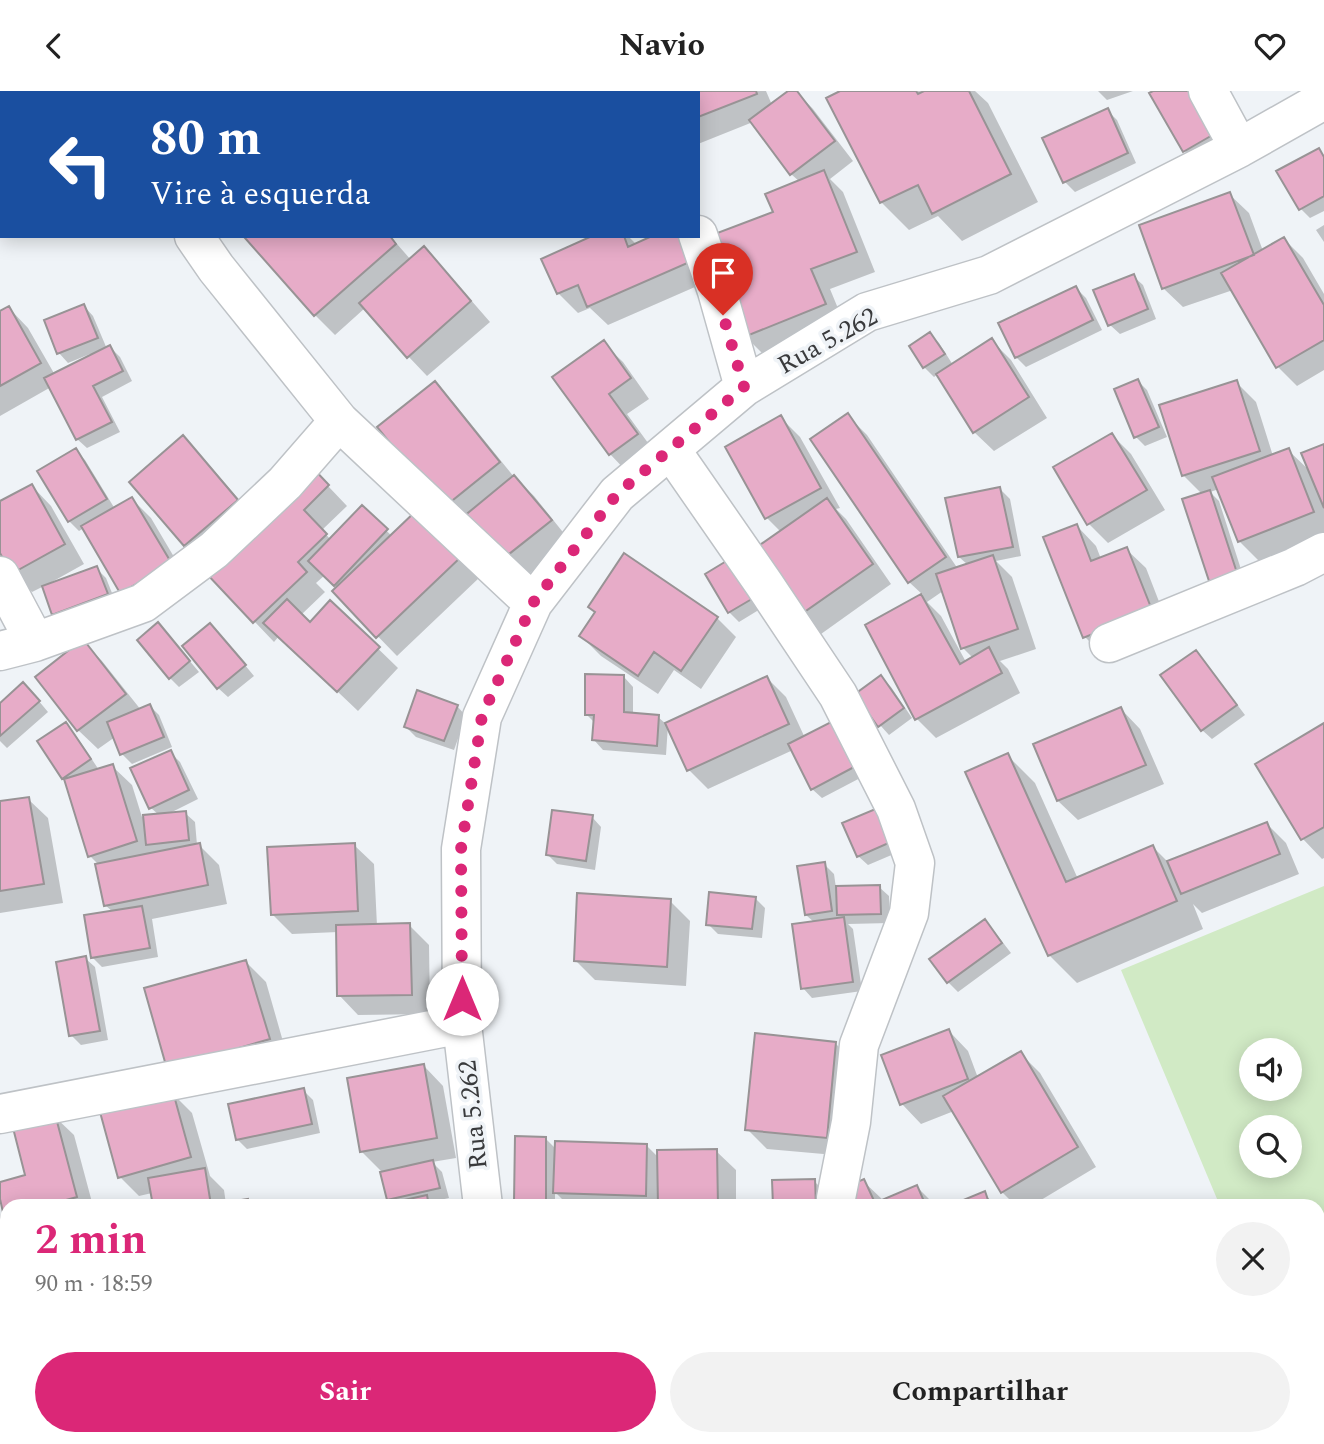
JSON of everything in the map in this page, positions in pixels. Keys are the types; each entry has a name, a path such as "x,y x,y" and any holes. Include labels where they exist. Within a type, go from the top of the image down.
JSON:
{"street":[{"path":"1208,91 1239,148"},
{"name":"Rua 5.262","path":"482,1199 462,1024 461,849 482,716 533,603 617,494 744,387 867,312 989,275 1239,148 1324,100"},
{"path":"195,238 216,268 339,421 533,603"},
{"path":"699,238 744,387"},
{"path":"0,576 18,647 143,603 214,550 285,483 339,421"},
{"path":"671,450 838,695 896,809 915,863 909,913 859,1045 851,1122 836,1199"},
{"path":"1109,643 1324,552"},
{"path":"0,1114 462,1024"}],"green space":[{"path":"1324,886 1324,1199 1217,1199 1121,970"}],"building":[{"path":"700,91 756,91 757,94 700,116"},
{"path":"788,91 797,91 835,141 790,175 749,120"},
{"path":"840,91 916,91 918,94 924,91 969,91 1011,174 932,214 918,185 880,203 826,98"},
{"path":"1192,91 1216,133 1183,152 1149,93"},
{"path":"1108,108 1128,153 1063,183 1042,138"},
{"path":"1319,148 1324,157 1324,196 1299,210 1276,171"},
{"path":"824,170 857,252 811,269 826,304 744,337 704,238 773,212 765,194"},
{"path":"1230,192 1254,255 1162,289 1139,225"},
{"path":"1284,237 1324,305 1324,340 1276,368 1221,273"},
{"path":"245,238 392,238 396,244 314,316"},
{"path":"588,238 625,238 628,247 648,238 683,238 692,261 587,307 578,285 557,294 541,259"},
{"path":"424,246 471,301 407,358 359,303"},
{"path":"1134,274 1148,309 1108,326 1093,290"},
{"path":"1076,286 1093,320 1015,358 998,323"},
{"path":"84,304 98,338 57,354 44,320"},
{"path":"9,306 41,363 0,386 0,311"},
{"path":"930,332 945,354 923,368 909,346"},
{"path":"992,338 1029,397 973,433 936,374"},
{"path":"604,340 631,378 609,394 638,434 609,455 552,377"},
{"path":"110,345 123,371 93,386 112,422 76,440 44,378"},
{"path":"1138,379 1159,427 1134,438 1114,389"},
{"path":"1237,380 1260,451 1182,476 1159,405"},
{"path":"435,381 500,462 443,508 377,427"},
{"path":"848,413 946,557 908,583 810,439"},
{"path":"781,415 821,488 765,519 725,447"},
{"path":"1112,433 1147,490 1087,525 1053,467"},
{"path":"183,435 238,500 184,546 129,482"},
{"path":"1324,444 1324,508 1301,453"},
{"path":"76,448 107,499 68,522 37,471"},
{"path":"1289,448 1314,512 1238,542 1212,477"},
{"path":"309,464 329,485 304,510 327,534 298,562 307,572 253,623 205,572"},
{"path":"514,475 552,520 499,562 463,517"},
{"path":"32,484 65,544 11,574 0,553 0,501"},
{"path":"1000,487 1013,547 958,557 945,498"},
{"path":"1210,490 1240,582 1212,590 1182,499"},
{"path":"132,497 172,564 120,593 81,526"},
{"path":"827,498 873,564 800,615 754,549"},
{"path":"362,505 388,529 334,586 308,561"},
{"path":"417,510 462,556 376,638 332,591"},
{"path":"1077,524 1091,561 1127,547 1152,610 1083,638 1043,537"},
{"path":"624,553 718,617 681,671 654,652 638,676 579,636 595,612 588,607"},
{"path":"738,554 762,593 728,613 705,574"},
{"path":"993,555 1018,629 961,649 936,574"},
{"path":"97,566 108,594 52,615 42,586"},
{"path":"921,594 960,664 989,647 1002,673 915,720 865,625"},
{"path":"287,599 310,622 330,600 380,647 337,692 263,623"},
{"path":"158,622 190,661 169,679 137,640"},
{"path":"210,623 246,665 217,689 182,646"},
{"path":"83,639 126,694 77,731 35,677"},
{"path":"1196,650 1237,705 1201,731 1160,675"},
{"path":"585,674 624,675 624,712 659,715 657,746 592,740 594,715 585,715"},
{"path":"881,675 904,708 878,727 855,694"},
{"path":"767,676 789,724 687,771 665,723"},
{"path":"23,682 40,701 0,736 0,703"},
{"path":"417,690 458,705 444,741 404,727"},
{"path":"150,704 164,737 120,755 107,722"},
{"path":"1121,707 1146,765 1057,801 1033,744"},
{"path":"833,721 856,766 811,790 788,744"},
{"path":"66,722 91,759 62,779 37,741"},
{"path":"1324,723 1324,827 1301,840 1255,764"},
{"path":"171,750 189,790 149,809 130,768"},
{"path":"1008,753 1066,882 1153,845 1177,901 1048,956 965,772"},
{"path":"113,764 137,841 88,857 64,779"},
{"path":"29,797 44,884 0,891 0,801"},
{"path":"885,805 900,838 857,857 842,823"},
{"path":"552,810 593,815 586,861 546,855"},
{"path":"186,811 189,840 146,845 143,815"},
{"path":"1267,822 1280,854 1181,894 1167,861"},
{"path":"200,843 208,885 104,906 95,864"},
{"path":"355,843 358,911 271,915 267,847"},
{"path":"825,862 832,911 805,915 797,866"},
{"path":"880,885 881,914 837,915 836,886"},
{"path":"709,892 756,897 752,929 706,925"},
{"path":"577,893 671,899 667,967 574,961"},
{"path":"142,906 150,948 91,958 84,915"},
{"path":"844,917 853,982 801,989 792,924"},
{"path":"985,919 1002,943 947,983 929,959"},
{"path":"410,923 412,995 337,996 336,925"},
{"path":"86,956 100,1031 69,1036 56,962"},
{"path":"246,960 270,1039 167,1069 144,988"},
{"path":"949,1029 968,1079 900,1105 881,1055"},
{"path":"755,1033 836,1042 827,1138 745,1130"},
{"path":"1021,1051 1078,1147 1001,1193 943,1096"},
{"path":"424,1064 437,1138 360,1152 347,1078"},
{"path":"304,1088 312,1124 236,1140 228,1104"},
{"path":"173,1092 191,1157 118,1178 100,1112"},
{"path":"55,1114 77,1197 0,1199 0,1182 25,1175 12,1124"},
{"path":"515,1136 546,1137 546,1199 514,1199"},
{"path":"555,1141 647,1144 646,1196 553,1193"},
{"path":"717,1149 718,1199 658,1199 657,1150"},
{"path":"433,1160 440,1188 387,1199 380,1172"},
{"path":"205,1168 210,1199 152,1199 148,1178"},
{"path":"815,1179 816,1199 773,1199 772,1180"},
{"path":"864,1179 873,1199 845,1199 841,1189"},
{"path":"917,1185 923,1199 884,1199"},
{"path":"985,1191 988,1199 966,1199"},
{"path":"427,1195 428,1199 409,1199"}],"route":[{"path":"462,999 461,849 482,716 533,603 617,494 744,387 723,315"}]}
